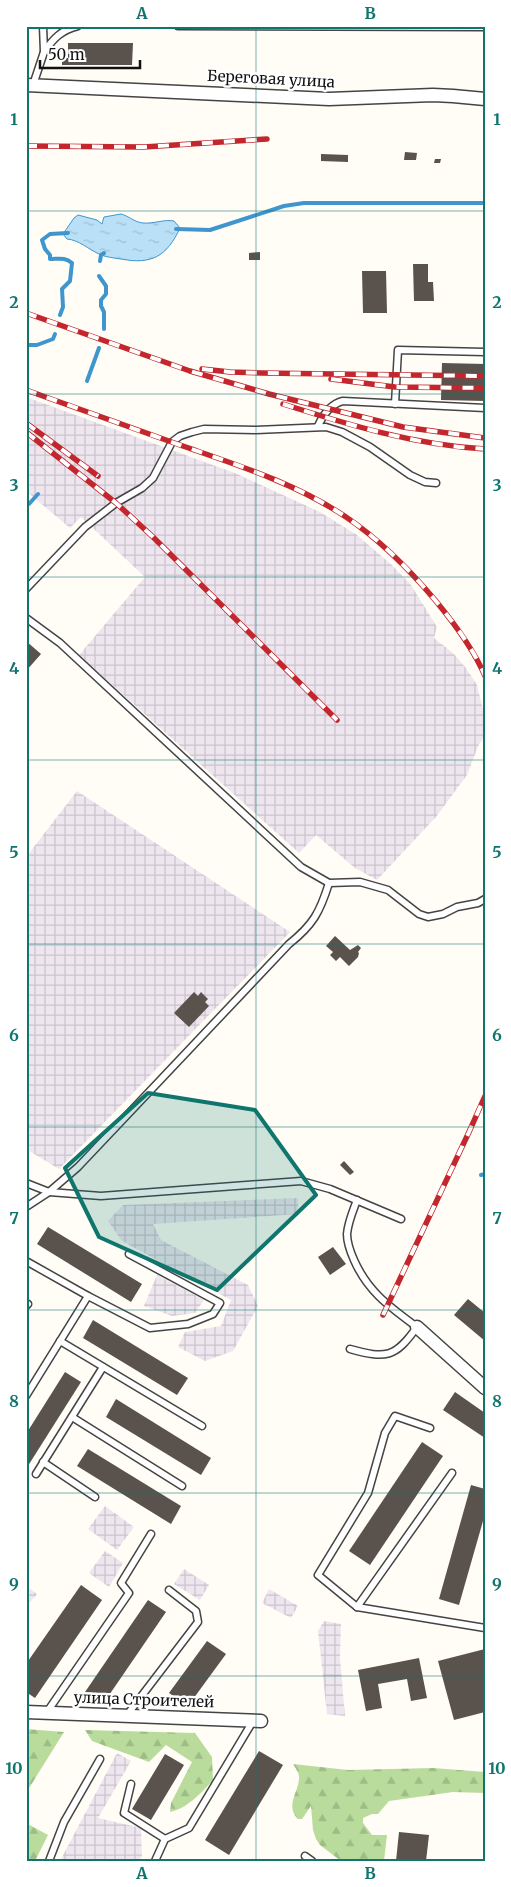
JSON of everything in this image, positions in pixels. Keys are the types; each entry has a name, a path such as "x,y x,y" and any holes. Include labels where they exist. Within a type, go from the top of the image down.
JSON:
{"street":[{"name":"Береговая улица","path":"30,85 329,99 453,96 485,99"},
{"path":"417,1327 485,1388"},
{"name":"улица Строителей","path":"26,1712 257,1721"}],"lane":[{"path":"43,26 44,52"},
{"path":"30,85 44,52 54,38 61,32 78,26"},
{"path":"178,26 485,27"},
{"path":"395,404 398,350 485,352"},
{"path":"318,426 333,404 343,401 485,408"},
{"path":"26,589 84,527 116,503 142,488 153,478 172,442 180,436 204,429 256,430 318,426 342,432 382,454 410,476 436,483"},
{"path":"26,618 60,643 301,867 330,883 360,882 388,890 419,914 428,917 443,914 457,907 478,903 485,899"},
{"path":"26,1207 49,1192 78,1167 289,944 309,927 316,918 330,883"},
{"path":"26,1182 49,1192 101,1196 301,1181 319,1185 401,1219"},
{"path":"350,1350 388,1355 401,1347 417,1327 388,1306 372,1290 356,1263 348,1242 347,1233 357,1200"},
{"path":"26,1261 150,1328 188,1324 213,1314 220,1303 129,1254"},
{"path":"26,1396 88,1296"},
{"path":"60,1341 202,1426"},
{"path":"36,1474 103,1367"},
{"path":"72,1416 182,1486"},
{"path":"430,1428 395,1416 385,1433 368,1492 318,1576 357,1607 485,1628"},
{"path":"43,1462 95,1497"},
{"path":"357,1607 452,1473"},
{"path":"46,1713 129,1594 121,1583 151,1534"},
{"path":"126,1716 198,1622 196,1611 170,1590"},
{"path":"156,1861 165,1839 189,1828 257,1721"},
{"path":"49,1861 64,1822 100,1759"},
{"path":"132,1784 124,1813 165,1839"},
{"path":"305,1856 312,1861"}],"highlighted area":[{"path":"148,1093 255,1110 316,1195 217,1290 99,1237 65,1168"}],"shaded area":[{"path":"26,397 235,473 320,512 357,535 393,566 411,585 437,627 434,638 453,653 477,685 485,718 485,736 479,744 467,775 436,817 377,880 355,868 316,835 299,853 79,655 145,577 81,517 70,528 26,491"},
{"path":"77,791 290,932 59,1169 26,1149 26,857"},
{"path":"298,1198 298,1214 153,1224 161,1240 248,1285 258,1306 233,1351 205,1361 178,1347 185,1332 221,1326 231,1300 122,1241 108,1221 123,1205"},
{"path":"157,1275 204,1300 195,1313 172,1316 144,1306"},
{"path":"105,1506 134,1527 117,1550 88,1529"},
{"path":"105,1551 123,1563 109,1587 89,1573"},
{"path":"184,1569 209,1585 200,1600 174,1584"},
{"path":"26,1586 37,1594 26,1607"},
{"path":"269,1589 298,1606 291,1618 262,1603"},
{"path":"324,1621 341,1624 340,1658 345,1716 327,1714 318,1631"},
{"path":"117,1753 131,1761 98,1818 141,1828 142,1857 137,1861 60,1861"}],"green space":[{"path":"26,1729 64,1732 26,1793"},
{"path":"85,1730 195,1733 212,1757 213,1780 188,1804 170,1812 171,1803 192,1762 166,1745 149,1762 92,1741"},
{"path":"293,1764 348,1770 433,1768 485,1772 485,1793 453,1792 389,1801 378,1814 372,1814 363,1818 363,1823 372,1835 387,1835 384,1861 341,1861 320,1845 316,1839 313,1830 311,1806 302,1819 298,1819 294,1814 292,1804 299,1777"},
{"path":"26,1823 48,1835 35,1861 26,1861"}],"water":[{"path":"121,214 143,223 174,221 180,228 170,246 164,252 141,261 101,255 67,239 63,234 78,215 97,220 102,224 104,217"}],"building":[{"path":"68,43 133,43 132,65 62,65 62,58 68,58"},
{"path":"405,152 417,153 416,160 404,160"},
{"path":"321,154 348,155 348,162 321,161"},
{"path":"435,159 441,159 440,163 434,163"},
{"path":"260,252 260,260 249,260 249,253"},
{"path":"413,264 428,264 428,282 433,282 434,301 414,301"},
{"path":"362,271 386,271 387,313 363,313"},
{"path":"442,363 485,364 485,401 441,400"},
{"path":"26,641 41,654 26,671"},
{"path":"335,936 350,950 358,945 361,948 358,952 358,957 349,966 340,957 336,961 330,955 333,952 326,946"},
{"path":"194,992 198,996 201,992 208,999 205,1002 209,1006 189,1027 174,1013"},
{"path":"344,1161 354,1172 350,1175 340,1165"},
{"path":"48,1227 142,1284 131,1302 37,1244"},
{"path":"333,1247 346,1264 330,1275 318,1257"},
{"path":"468,1299 485,1313 485,1341 454,1315"},
{"path":"93,1320 188,1378 177,1395 83,1338"},
{"path":"65,1372 81,1382 26,1469 26,1434"},
{"path":"455,1392 485,1413 485,1438 443,1410"},
{"path":"116,1399 211,1458 201,1475 106,1417"},
{"path":"422,1442 443,1456 370,1565 349,1551"},
{"path":"88,1449 181,1506 171,1524 77,1466"},
{"path":"471,1485 485,1489 485,1514 459,1605 439,1599"},
{"path":"81,1585 102,1600 35,1698 26,1692 26,1664"},
{"path":"148,1600 166,1612 103,1704 85,1692"},
{"path":"207,1641 226,1654 188,1706 169,1693"},
{"path":"485,1649 485,1712 454,1720 438,1661"},
{"path":"419,1658 427,1698 411,1701 407,1679 378,1684 382,1708 366,1711 358,1670"},
{"path":"259,1751 283,1765 229,1855 205,1840"},
{"path":"165,1754 184,1765 151,1820 132,1809"},
{"path":"399,1832 429,1835 426,1861 396,1861"}],"waterway":[{"path":"176,229 210,230 284,206 304,203 485,203"},
{"path":"60,315 63,307 62,289 70,281 72,263 64,259 50,259 50,255 45,249 42,240 50,234 68,233"},
{"path":"100,261 101,255 104,253"},
{"path":"99,276 106,286 106,294 101,300 104,312 104,329"},
{"path":"26,345 37,345 53,339 55,334"},
{"path":"87,381 99,348"},
{"path":"26,504 29,504 38,494"},
{"path":"481,1175 485,1174"}],"railway":[{"path":"26,146 144,147 267,139"},
{"path":"26,313 190,371 269,394 403,427 485,438"},
{"path":"202,369 261,373 485,376"},
{"path":"331,379 395,387 485,388"},
{"path":"26,390 265,476 327,505 359,526 382,545 425,588 463,636 485,676"},
{"path":"283,404 408,439 485,449"},
{"path":"26,423 98,476"},
{"path":"26,432 116,503 152,536 337,720"},
{"path":"383,1315 485,1096"}]}
